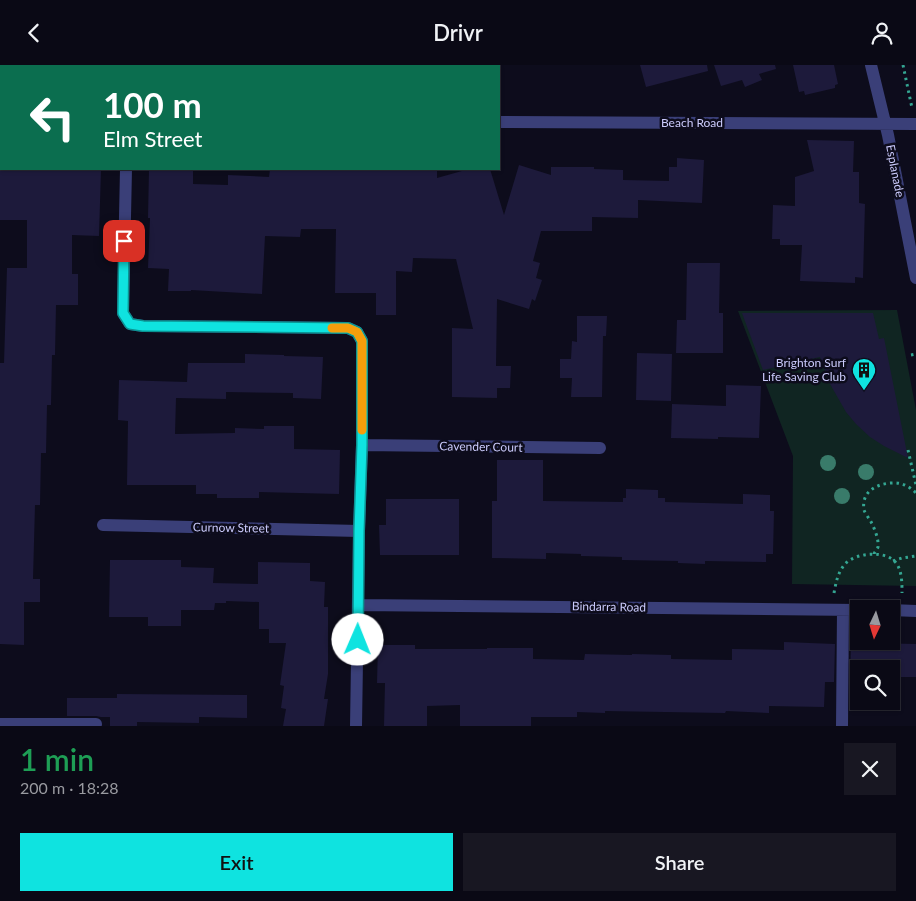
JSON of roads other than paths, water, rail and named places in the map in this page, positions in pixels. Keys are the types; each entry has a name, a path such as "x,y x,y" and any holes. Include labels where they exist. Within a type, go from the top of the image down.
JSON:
{"street":[{"name":"Esplanade","path":"871,65 885,124 916,278"},
{"name":"Beach Road","path":"500,122 916,124"},
{"path":"126,170 123,313 130,324 143,326 348,328 357,332 362,341 362,445 356,726"},
{"name":"Cavender Court","path":"362,445 600,448"},
{"name":"Curnow Street","path":"103,525 359,531"},
{"name":"Bindarra Road","path":"359,605 850,610"},
{"path":"842,726 843,610"},
{"path":"900,610 916,611"},
{"path":"0,724 96,724"}],"place":[{"name":"Brighton Surf Life Saving Club","path":"864,391"}]}
